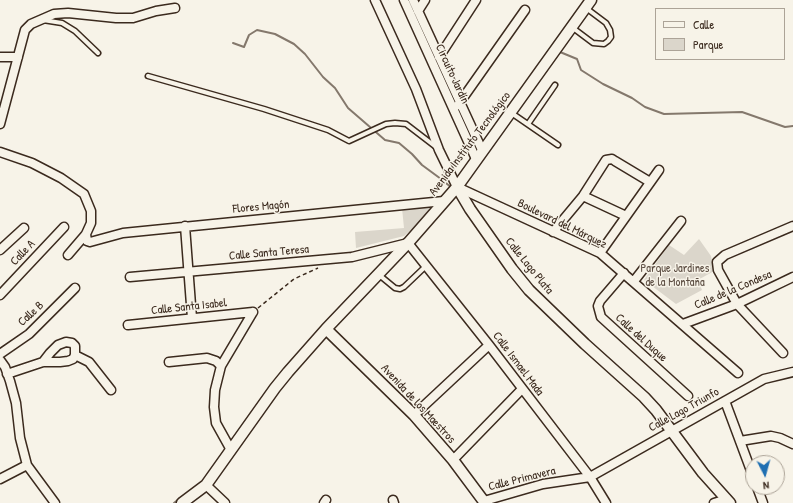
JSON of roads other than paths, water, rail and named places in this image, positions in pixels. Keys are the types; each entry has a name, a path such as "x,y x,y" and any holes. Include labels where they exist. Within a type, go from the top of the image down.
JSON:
{"street":[{"name":"Calle Lago Plata","path":"375,0 416,89 439,150 457,187 470,209 512,269 529,290 585,344 644,397 656,410 670,431 703,473 729,501"},
{"name":"Circuito Jardín","path":"404,0 457,106 482,150"},
{"name":"Circuito Jardín","path":"413,0 439,56 476,159"},
{"path":"418,10 425,0"},
{"path":"439,56 476,0"},
{"name":"Avenida Instituto Tecnológico","path":"182,503 206,485 275,388 326,329 408,242 457,187 482,150 589,4"},
{"path":"0,124 25,30 31,24 39,19 54,14 68,13 116,18 133,18 156,11 175,8"},
{"path":"457,106 525,10"},
{"path":"0,57 18,57"},
{"path":"0,152 32,163 61,178 84,194 91,211 91,223 86,234 68,255"},
{"path":"553,232 582,196 604,162 612,159 650,182"},
{"path":"600,253 659,170"},
{"name":"Boulevard del Márquez","path":"457,187 600,253 738,373"},
{"path":"582,196 626,216"},
{"name":"Flores Magón","path":"86,234 87,241 90,242 123,233 444,201"},
{"path":"634,281 681,221"},
{"path":"185,226 192,318"},
{"path":"783,353 737,304 718,270 717,262 725,255 793,226"},
{"name":"Calle A","path":"0,295 64,227"},
{"path":"0,250 24,228"},
{"name":"Calle Ismael Mada","path":"408,242 590,477 606,503"},
{"name":"Calle Santa Teresa","path":"130,277 188,273 352,257 408,242"},
{"name":"Calle del Duque","path":"624,273 600,301 598,306 601,317 688,396"},
{"name":"Calle de la Condesa","path":"683,324 737,304 793,277"},
{"name":"Calle B","path":"0,354 29,334 75,288"},
{"name":"Calle Santa Isabel","path":"128,325 253,312 221,366"},
{"name":"Avenida de los Maestros","path":"326,329 414,415 453,460 484,502"},
{"path":"7,374 43,362 60,362 73,359 75,355 75,346 72,343 66,342 58,346 43,362"},
{"path":"414,415 489,345"},
{"path":"75,355 89,362 110,390"},
{"path":"169,362 207,358 216,360 221,366 215,390 214,407 216,423 232,450"},
{"path":"0,360 7,374 16,403 20,438 27,465 54,503"},
{"name":"Calle Lago Triunfo","path":"590,477 764,379 793,372"},
{"path":"453,460 522,389"},
{"path":"725,401 745,455"},
{"path":"740,440 771,436 793,444"},
{"path":"0,479 27,465"},
{"name":"Calle Primavera","path":"484,502 543,484 590,477"},
{"path":"206,485 225,503"},
{"path":"714,503 729,501"}],"lane":[{"path":"571,27 593,43 604,44 608,41 611,34 608,26 589,4"},
{"path":"39,19 62,23 75,31 98,53"},
{"path":"148,76 264,109 328,130 349,141 386,124 406,124 439,150"},
{"path":"528,124 555,85"},
{"path":"510,112 558,145"},
{"path":"378,274 395,288 400,289 426,266"}],"waterway":[{"path":"233,43 244,47 249,35 257,30 275,34 294,44 305,54 323,77 335,88 348,108 385,140 399,143 422,165 452,188"},
{"path":"560,52 577,59 581,70 603,84 632,98 645,107 664,114 742,112 785,127 793,126"},
{"path":"174,503 180,498"}],"park label":[{"name":"Parque Jardines de la Montaña","path":"675,276"}]}
